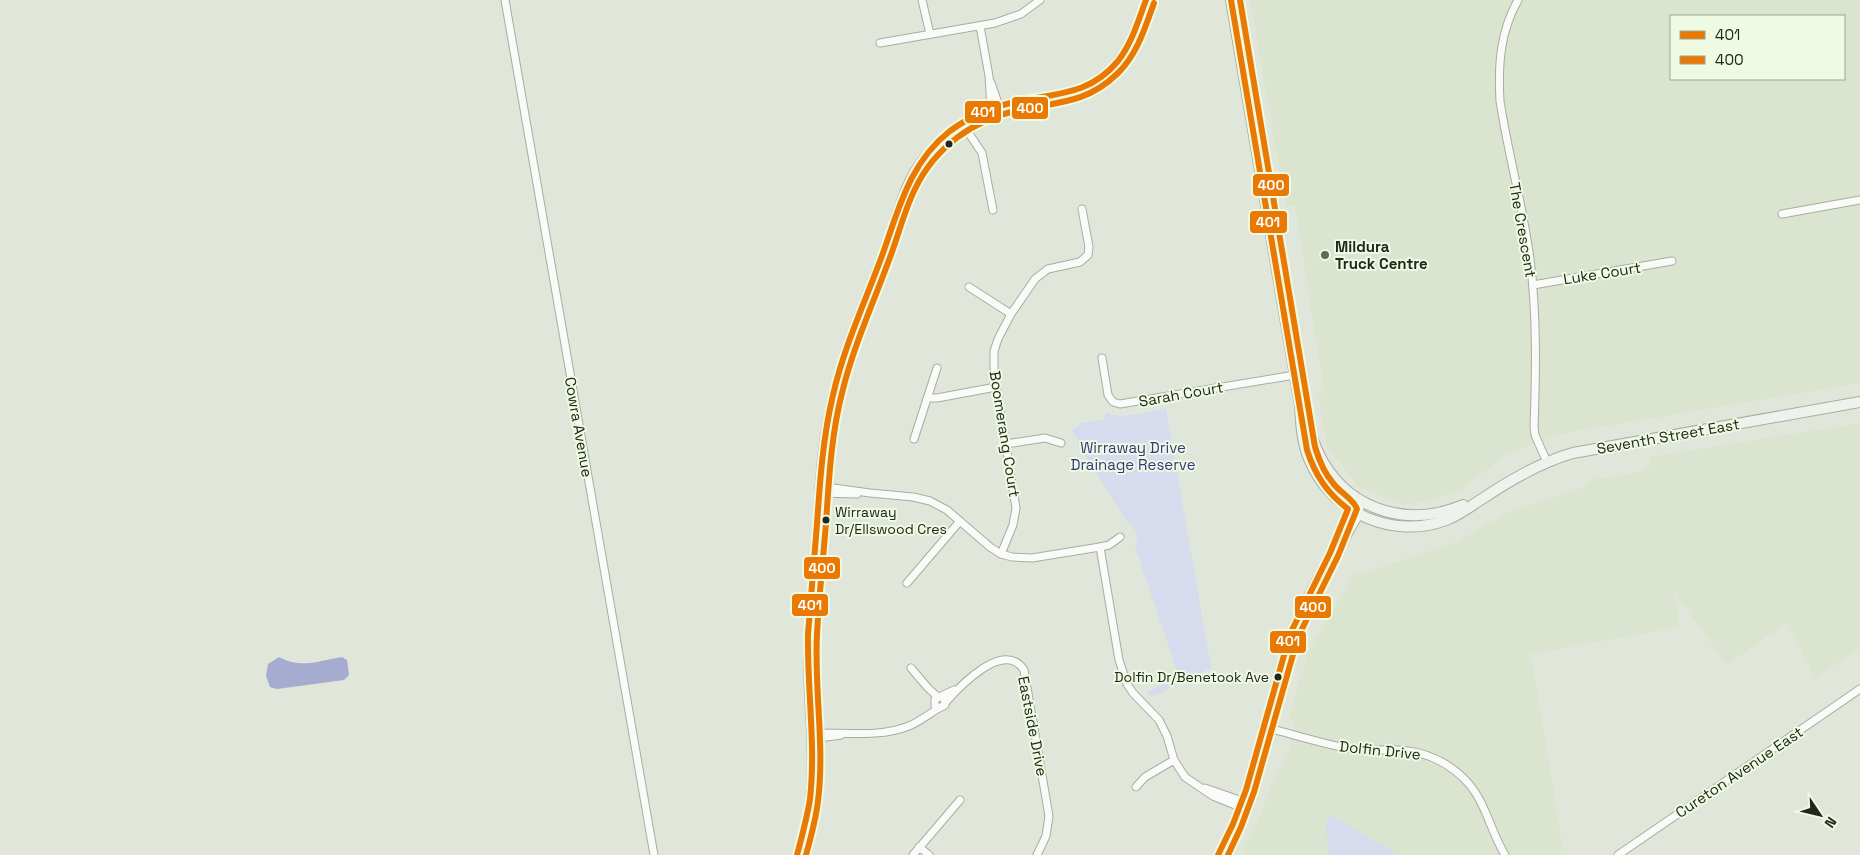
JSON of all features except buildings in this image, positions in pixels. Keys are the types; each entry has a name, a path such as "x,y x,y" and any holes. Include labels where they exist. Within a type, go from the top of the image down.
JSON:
{"main road":[{"path":"1231,0 1300,406"},
{"name":"Seventh Street East","path":"1300,406 1324,462 1344,488 1361,500 1389,512 1421,516 1454,509 1485,496 1547,462 1590,449 1860,402"},
{"name":"Seventh Street East","path":"1300,406 1302,433 1310,462 1325,488 1348,509 1359,515 1393,526 1425,526 1446,520 1462,512 1485,496"}],"street":[{"name":"Cowra Avenue","path":"505,0 654,855"},
{"path":"922,0 930,34"},
{"path":"880,43 995,23 1021,14 1040,0"},
{"path":"796,855 810,803 812,736 808,647 824,437 838,371 853,326 889,237 907,186 913,173 931,148 953,128 999,106 1016,101 1066,94 1080,89 1097,79 1112,67 1128,46 1146,0"},
{"name":"The Crescent","path":"1518,0 1511,12 1503,39 1499,78 1500,101 1528,248 1533,285 1536,379 1534,427 1535,435 1547,462"},
{"path":"980,26 989,76 992,109"},
{"path":"989,76 999,106"},
{"path":"962,123 982,153 993,210"},
{"path":"1782,214 1860,200"},
{"name":"Boomerang Court","path":"1001,554 1013,525 1016,508 996,387 994,351 1000,334 1011,314 1029,286 1039,275 1048,269 1080,262 1086,258 1089,247 1082,209"},
{"name":"Luke Court","path":"1533,285 1672,262"},
{"path":"968,287 1011,314"},
{"name":"Sarah Court","path":"1102,358 1108,395 1112,402 1120,404 1295,375"},
{"path":"914,439 937,368"},
{"path":"928,398 996,387"},
{"path":"1006,444 1045,438 1060,443"},
{"path":"819,489 839,494 870,493 913,497 930,501 947,510 1001,554 1021,558 1032,558 1100,547 1108,545 1120,537"},
{"path":"1218,855 1241,804 1284,653 1297,620 1330,552 1348,509 1361,500"},
{"path":"1297,620 1340,552 1359,515 1361,500"},
{"path":"907,584 960,522"},
{"path":"1100,547 1123,676 1133,693 1159,720 1167,736 1174,760 1185,777 1197,786 1241,804"},
{"name":"Eastside Drive","path":"812,736 898,730 916,723 981,669 992,664 1011,661 1018,664 1024,670 1049,816 1046,836 1037,855"},
{"path":"911,668 939,702"},
{"name":"Cureton Avenue East","path":"1618,855 1860,689"},
{"name":"Dolfin Drive","path":"1263,727 1351,749 1414,751 1443,762 1456,771 1476,794 1484,808 1497,842 1505,855"},
{"path":"1136,787 1151,773 1174,760"},
{"path":"913,855 960,800"},
{"path":"919,847 929,855"}],"shaded area":[{"path":"1250,0 1860,0 1860,383 1554,435 1507,454 1461,489 1435,499 1403,505 1358,486 1327,446 1318,395 1324,391 1295,205 1286,207"},
{"path":"1860,423 1860,648 1815,678 1788,622 1727,664 1674,592 1680,627 1531,654 1563,850 1555,855 1242,855 1262,812 1272,783 1288,754 1295,723 1290,717 1307,654 1353,576 1459,541 1506,513 1585,487 1590,480 1643,471 1643,467 1652,466 1650,457"}],"green space":[{"name":"Wirraway Drive Drainage Reserve","path":"1166,408 1211,668 1152,697 1147,692 1179,677 1135,547 1137,533 1127,522 1078,444 1078,440 1072,431 1081,423 1104,419 1107,412 1120,416"},
{"path":"1330,815 1399,855 1330,855 1325,824"}],"water":[{"path":"279,657 287,661 302,663 342,657 347,660 349,675 344,680 277,689 270,687 266,676 268,664"}],"transit line":[{"name":"401","path":"797,855 809,806 812,778 808,634 824,443 833,395 843,359 901,203 915,171 925,157 936,143 957,126 997,107 1083,87 1107,72 1118,61 1127,47 1146,0"},
{"name":"401","path":"1218,855 1233,824 1246,790 1290,634 1330,553 1348,509 1334,497 1323,483 1314,468 1307,450 1231,0"},
{"name":"400","path":"1228,855 1254,792 1298,637 1338,556 1357,509 1353,502 1327,475 1315,447 1240,0"},
{"name":"400","path":"806,855 816,814 820,780 816,655 829,474 835,425 852,359 911,197 933,160 958,137 972,128 1003,114 1072,100 1095,91 1106,84 1124,67 1135,50 1154,3"}],"place":[{"name":"Mildura Truck Centre","path":"1325,255"},
{"name":"Wirraway Dr/Ellswood Cres","path":"826,520"},
{"name":"Dolfin Dr/Benetook Ave","path":"1278,677"}]}
